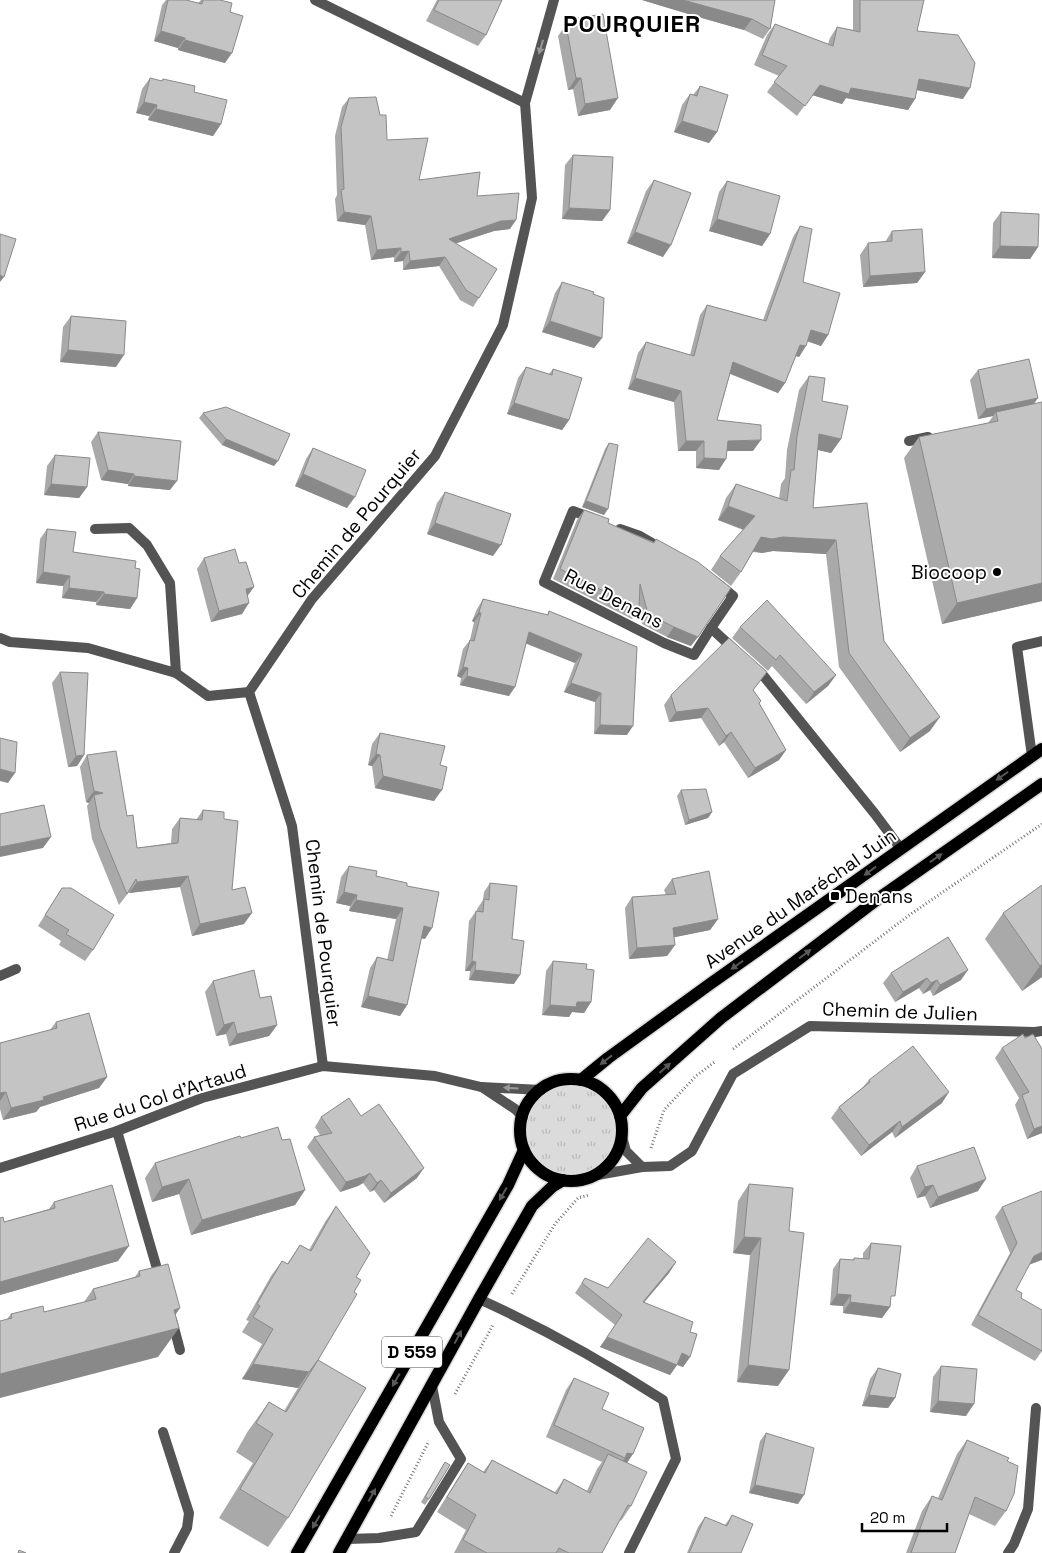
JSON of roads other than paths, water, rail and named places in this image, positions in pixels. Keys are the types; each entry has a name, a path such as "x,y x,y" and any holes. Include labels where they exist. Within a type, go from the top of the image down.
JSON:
{"main road":[{"name":"Avenue du Maréchal Juin","path":"581,1080 671,1012 1037,752"},
{"path":"620,1116 642,1088 721,1018 875,901 1042,784"},
{"path":"564,1079 581,1080 594,1084 606,1092 615,1104 620,1116 622,1137 619,1148 604,1168 592,1176 578,1180 563,1180 550,1177 531,1161 524,1150 521,1136 521,1121 526,1107 536,1094 549,1084 564,1079"},
{"name":"D 559","path":"298,1553 508,1185 524,1150"},
{"name":"D 559","path":"339,1553 532,1206 553,1186 563,1180"}],"street":[{"path":"315,0 525,103"},
{"name":"Chemin de Pourquier","path":"323,1066 292,826 249,692 312,599 435,456 503,325 532,198 525,103 554,0"},
{"path":"909,441 937,435"},
{"name":"Rue Denans","path":"663,549 640,536 573,511 544,582 664,643 694,655 733,596 710,578"},
{"path":"95,529 129,528 147,545 170,583 176,673"},
{"path":"711,628 762,674 901,849"},
{"path":"0,638 10,642 88,648 176,673 208,696 249,692"},
{"path":"1037,752 1017,647 1042,641"},
{"path":"0,976 16,969"},
{"name":"Chemin de Julien","path":"592,1176 642,1167 670,1166 692,1151 732,1074 810,1026 1042,1031"},
{"name":"Rue du Col d'Artaud","path":"0,1168 117,1130 202,1098 323,1066 434,1076 481,1087 541,1090"},
{"name":"Rue du Col d'Artaud","path":"481,1087 523,1116"},
{"path":"117,1130 162,1285"},
{"path":"622,1137 626,1151 642,1167"},
{"path":"479,1299 611,1367 663,1400 676,1459 629,1553"},
{"path":"170,1313 180,1350"},
{"path":"348,1539 379,1538 416,1532 461,1459 439,1422 432,1386"},
{"path":"1008,1553 1014,1544 1028,1509 1036,1408"},
{"path":"163,1432 189,1513 187,1528 174,1553"}],"place":[{"name":"Biocoop","path":"997,572"},
{"name":"Denans","path":"835,896"}],"district":[{"name":"POURQUIER","path":"632,24"}]}
